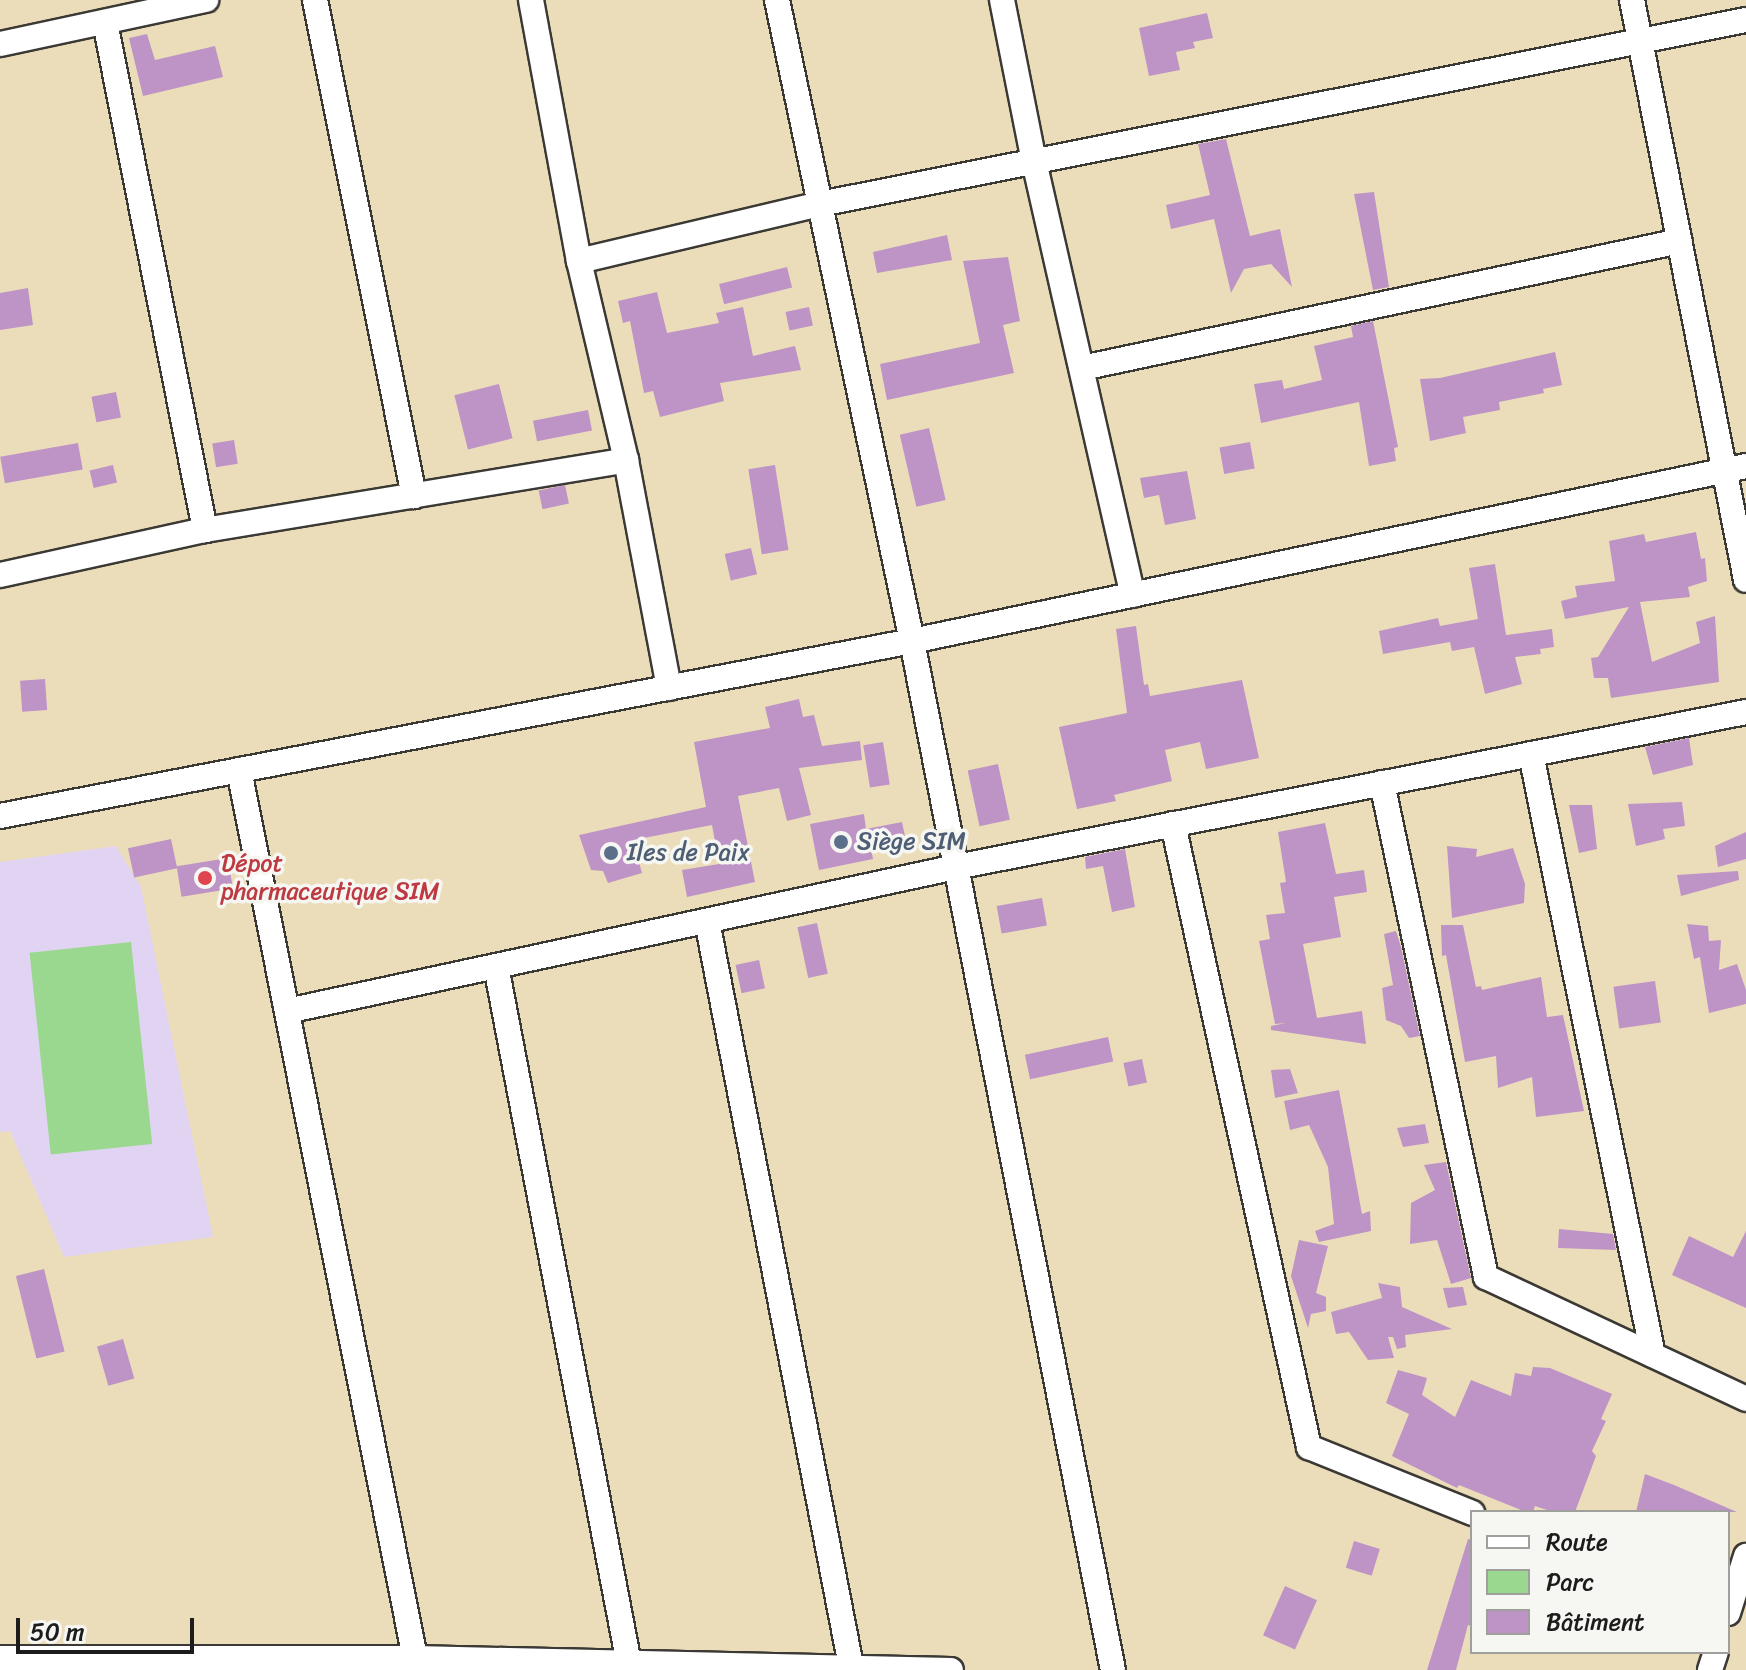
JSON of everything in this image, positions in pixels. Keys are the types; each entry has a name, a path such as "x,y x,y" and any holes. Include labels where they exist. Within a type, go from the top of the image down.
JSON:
{"street":[{"path":"0,44 206,0"},
{"path":"315,0 414,496"},
{"path":"531,0 579,261 626,460 669,688"},
{"path":"777,0 912,641 1113,1670"},
{"path":"1002,0 1034,161 1133,595"},
{"path":"1632,0 1680,241 1735,468 1746,580"},
{"path":"579,261 820,204 1746,20"},
{"path":"105,22 205,530"},
{"path":"1082,368 1680,241"},
{"path":"0,575 205,530 626,460"},
{"path":"0,816 912,641 1735,468"},
{"path":"287,1011 956,867 1746,712"},
{"path":"1531,754 1653,1355"},
{"path":"239,770 415,1658"},
{"path":"1382,783 1486,1277 1746,1399"},
{"path":"1173,824 1309,1447 1470,1512"},
{"path":"707,921 851,1666"},
{"path":"496,966 629,1664"},
{"path":"1730,1607 1746,1556"},
{"path":"0,1658 415,1658 951,1670"}],"shaded area":[{"path":"116,846 141,887 213,1237 64,1257 10,1131 0,1132 0,862"}],"green space":[{"path":"131,942 152,1144 51,1155 30,953"}],"building":[{"path":"1207,13 1213,38 1193,42 1195,48 1176,52 1180,70 1149,76 1139,28"},
{"path":"147,34 155,60 215,46 223,77 143,96 129,38"},
{"path":"1226,139 1250,236 1280,229 1292,287 1271,264 1244,269 1231,293 1214,219 1171,229 1166,205 1210,195 1198,144"},
{"path":"1374,192 1389,287 1373,290 1354,194"},
{"path":"947,235 952,260 877,273 873,252"},
{"path":"1008,257 1020,321 1003,325 1014,373 887,400 880,364 980,343 963,261"},
{"path":"787,267 792,287 724,304 719,284"},
{"path":"28,288 33,325 0,330 0,293"},
{"path":"657,292 667,333 719,323 716,313 743,307 753,356 795,346 801,370 720,383 724,401 660,417 653,391 644,393 630,321 623,323 618,301"},
{"path":"809,307 813,326 789,331 786,312"},
{"path":"1373,321 1398,447 1394,448 1396,461 1369,466 1359,402 1261,423 1254,384 1282,380 1284,389 1322,380 1314,346 1353,337 1351,326"},
{"path":"1555,352 1562,385 1543,389 1544,393 1499,402 1500,410 1463,417 1466,433 1430,441 1420,379 1440,378"},
{"path":"499,384 513,438 468,449 454,395"},
{"path":"116,392 121,418 96,422 91,397"},
{"path":"588,410 592,431 537,441 533,421"},
{"path":"929,428 946,500 916,507 900,435"},
{"path":"234,440 238,464 216,467 212,443"},
{"path":"1250,442 1255,469 1224,474 1219,447"},
{"path":"78,443 83,470 5,483 0,457"},
{"path":"113,465 117,483 94,488 90,470"},
{"path":"775,465 788,550 762,554 748,469"},
{"path":"1187,471 1196,519 1165,525 1159,495 1144,498 1140,478"},
{"path":"565,485 569,504 543,509 539,491"},
{"path":"1696,532 1701,559 1705,558 1707,581 1688,587 1690,597 1640,602 1652,662 1700,643 1696,622 1715,616 1719,682 1611,698 1608,678 1594,678 1591,658 1598,657 1629,607 1565,619 1561,601 1577,597 1575,586 1615,581 1609,541 1644,534 1646,542"},
{"path":"751,548 757,574 731,580 725,554"},
{"path":"1495,564 1506,635 1552,629 1554,647 1540,649 1541,654 1515,657 1522,684 1485,694 1474,647 1452,651 1450,642 1383,654 1379,631 1438,618 1440,626 1478,619 1469,568"},
{"path":"1136,626 1144,685 1148,684 1150,696 1242,680 1259,758 1206,769 1200,742 1165,750 1172,781 1114,795 1116,801 1077,809 1059,727 1127,713 1116,629"},
{"path":"45,679 47,710 22,712 20,681"},
{"path":"799,699 803,717 814,715 822,746 860,741 862,760 799,768 811,815 787,821 779,788 738,796 755,882 687,897 682,870 719,864 712,825 633,840 642,873 608,883 603,871 591,870 579,835 706,807 694,742 770,728 765,707"},
{"path":"1689,738 1693,765 1653,775 1645,747"},
{"path":"883,742 890,784 870,788 863,745"},
{"path":"998,764 1010,820 980,826 968,770"},
{"path":"1682,802 1685,826 1663,829 1665,839 1636,846 1628,804"},
{"path":"1569,805 1592,805 1597,849 1579,853"},
{"name":"Siège SIM","path":"864,814 866,829 902,822 906,841 871,849 873,859 819,870 810,824"},
{"path":"1325,823 1336,874 1364,870 1367,892 1334,897 1341,937 1303,944 1317,1018 1362,1011 1366,1044 1271,1030 1271,1026 1286,1023 1275,1024 1259,941 1270,939 1266,915 1285,913 1280,883 1286,882 1278,832"},
{"path":"1746,832 1746,859 1718,867 1715,846"},
{"path":"171,839 177,868 134,877 128,848"},
{"path":"1447,846 1477,849 1476,857 1513,848 1525,884 1524,903 1452,918"},
{"path":"1125,849 1135,907 1112,912 1103,866 1086,869 1085,857"},
{"name":"Dépot pharmaceutique SIM","path":"228,858 233,889 181,897 177,866"},
{"path":"1738,871 1739,880 1681,896 1677,875"},
{"path":"1042,898 1047,926 1002,934 997,906"},
{"path":"817,923 828,974 808,978 797,927"},
{"path":"1687,924 1708,926 1709,941 1721,940 1719,970 1737,964 1746,990 1746,1004 1709,1013 1700,957 1694,959"},
{"path":"1441,925 1463,925 1476,987 1481,986 1482,990 1541,977 1547,1017 1563,1015 1584,1111 1536,1117 1532,1077 1498,1088 1496,1056 1465,1062 1446,955 1442,956"},
{"path":"1396,931 1420,1036 1409,1038 1401,1026 1386,1020 1382,988 1393,985 1384,934"},
{"path":"759,960 765,988 742,993 736,965"},
{"path":"1655,981 1661,1023 1619,1028 1613,987"},
{"path":"1108,1037 1113,1061 1030,1079 1025,1055"},
{"path":"1142,1059 1147,1082 1128,1086 1123,1063"},
{"path":"1290,1069 1298,1093 1275,1098 1271,1070"},
{"path":"1339,1090 1362,1214 1370,1211 1371,1231 1319,1242 1315,1231 1334,1224 1328,1167 1309,1125 1290,1130 1284,1101"},
{"path":"1425,1124 1429,1143 1403,1147 1397,1128"},
{"path":"1446,1162 1471,1278 1451,1284 1437,1240 1410,1244 1411,1203 1435,1190 1424,1165"},
{"path":"1559,1229 1613,1234 1616,1250 1558,1248"},
{"path":"1746,1231 1746,1308 1672,1275 1689,1236 1733,1257"},
{"path":"1299,1240 1328,1246 1316,1293 1326,1297 1326,1311 1311,1314 1308,1328 1291,1276"},
{"path":"44,1269 65,1351 36,1358 16,1276"},
{"path":"1378,1283 1400,1287 1402,1307 1452,1329 1405,1335 1406,1347 1397,1349 1393,1337 1388,1337 1394,1358 1368,1360 1349,1332 1336,1334 1331,1312 1382,1298"},
{"path":"1463,1287 1467,1305 1448,1308 1443,1288"},
{"path":"123,1339 134,1378 108,1386 97,1346"},
{"path":"1533,1367 1550,1368 1612,1394 1601,1419 1606,1421 1592,1451 1596,1456 1576,1510 1547,1510 1535,1506 1534,1510 1521,1510 1459,1485 1457,1488 1392,1456 1409,1414 1386,1403 1398,1370 1427,1378 1422,1395 1455,1417 1471,1380 1511,1396 1515,1373 1531,1376"},
{"path":"1645,1474 1737,1512 1730,1510 1636,1510"},
{"path":"1470,1540 1470,1626 1456,1670 1427,1670"},
{"path":"1354,1541 1380,1549 1372,1576 1346,1568"},
{"path":"1285,1586 1317,1600 1295,1650 1263,1635"}],"place":[{"name":"Siège SIM","path":"841,842"},
{"name":"Iles de Paix","path":"611,853"},
{"name":"Dépot pharmaceutique SIM","path":"205,878"}]}
